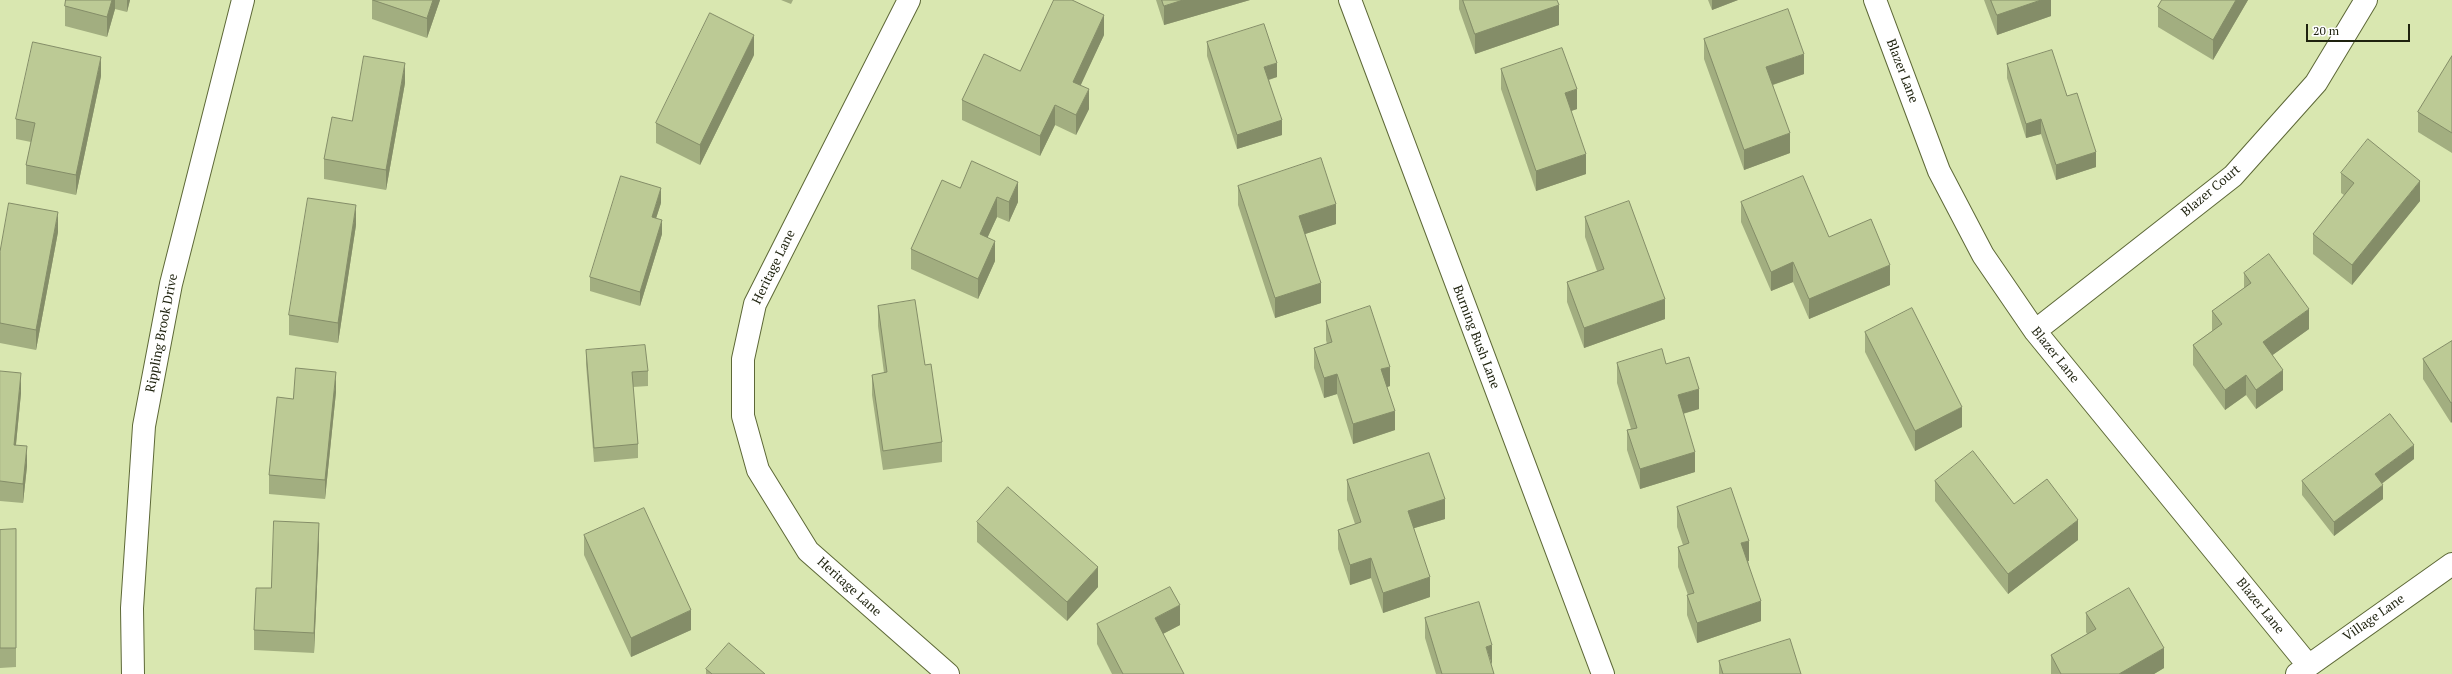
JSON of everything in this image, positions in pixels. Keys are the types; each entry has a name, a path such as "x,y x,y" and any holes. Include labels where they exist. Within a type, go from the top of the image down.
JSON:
{"street":[{"name":"Rippling Brook Drive","path":"133,674 132,608 144,426 171,284 242,0"},
{"name":"Heritage Lane","path":"909,0 755,304 743,359 743,416 758,470 808,551 948,674"},
{"name":"Burning Bush Lane","path":"1350,0 1603,674"},
{"name":"Blazer Lane","path":"1875,0 1939,171 1982,255 2035,331 2303,669"},
{"name":"Blazer Court","path":"2035,331 2233,176 2316,83 2366,0"},
{"name":"Village Lane","path":"2303,669 2452,564"}],"building":[{"path":"66,0 112,0 107,17 65,6"},
{"path":"373,0 433,0 427,18"},
{"path":"1054,0 1072,0 1104,15 1073,82 1089,89 1076,115 1055,105 1040,136 962,100 984,54 1020,71"},
{"path":"1162,0 1183,0 1164,6"},
{"path":"1463,0 1557,0 1559,5 1475,34"},
{"path":"1991,0 2041,0 1997,15"},
{"path":"2162,0 2236,0 2213,40 2158,7"},
{"path":"1788,9 1804,54 1766,67 1790,133 1744,150 1704,39"},
{"path":"710,13 754,35 700,145 656,123"},
{"path":"1264,24 1277,63 1264,67 1282,120 1237,135 1207,42"},
{"path":"33,42 101,57 76,175 26,165 35,123 16,119"},
{"path":"1562,48 1577,89 1565,93 1586,154 1536,171 1501,69"},
{"path":"2052,50 2067,96 2077,93 2096,152 2056,165 2041,119 2026,124 2007,64"},
{"path":"364,56 405,63 386,170 324,159 332,117 352,121"},
{"path":"2452,56 2452,133 2418,112"},
{"path":"2368,139 2420,181 2352,265 2313,234 2354,183 2341,173"},
{"path":"1321,158 1336,204 1299,216 1321,283 1275,298 1238,186"},
{"path":"972,161 1018,182 1009,202 997,197 980,234 995,241 978,279 911,249 942,180 960,188"},
{"path":"621,176 661,188 652,217 662,220 640,292 590,277"},
{"path":"1803,176 1829,237 1871,219 1890,265 1809,299 1793,262 1771,272 1741,202"},
{"path":"308,198 356,205 338,323 289,315"},
{"path":"1629,201 1665,299 1584,328 1567,282 1604,269 1585,217"},
{"path":"9,203 58,212 36,330 0,323 0,252"},
{"path":"2269,254 2309,309 2263,342 2283,370 2256,390 2246,375 2225,390 2193,345 2222,324 2212,311 2251,283 2244,273"},
{"path":"915,300 925,365 931,364 942,442 883,451 872,375 887,372 878,306"},
{"path":"1370,306 1390,367 1381,369 1395,411 1353,424 1337,374 1324,378 1314,348 1332,342 1326,321"},
{"path":"1912,308 1962,407 1915,431 1865,332"},
{"path":"2452,341 2452,402 2451,403 2423,359"},
{"path":"645,345 648,371 632,372 638,444 594,448 586,350"},
{"path":"1662,349 1666,364 1689,357 1699,389 1678,395 1695,452 1640,469 1627,430 1637,428 1617,363"},
{"path":"296,368 336,372 325,480 269,475 277,397 293,399"},
{"path":"0,371 21,373 14,445 27,446 23,484 0,481"},
{"path":"2390,414 2414,445 2375,474 2383,485 2334,522 2302,481"},
{"path":"1973,451 2014,504 2047,479 2078,520 2008,574 1935,481"},
{"path":"1429,453 1445,499 1408,511 1430,577 1383,593 1371,558 1350,565 1338,530 1361,522 1347,480"},
{"path":"1008,487 1098,567 1067,602 977,522"},
{"path":"1731,488 1749,541 1741,543 1761,601 1697,623 1687,595 1694,593 1678,547 1689,543 1677,507"},
{"path":"644,508 691,610 631,638 584,535"},
{"path":"274,521 319,523 314,633 254,630 256,588 271,588"},
{"path":"16,529 16,648 0,648 0,530"},
{"path":"1170,587 1180,605 1155,618 1184,674 1123,674 1097,624"},
{"path":"2129,588 2164,648 2119,674 2061,674 2051,655 2096,629 2086,613"},
{"path":"1479,602 1492,645 1486,647 1494,674 1442,674 1425,618"},
{"path":"1790,639 1801,674 1723,674 1719,661"},
{"path":"729,643 765,674 712,674 706,669"}]}
